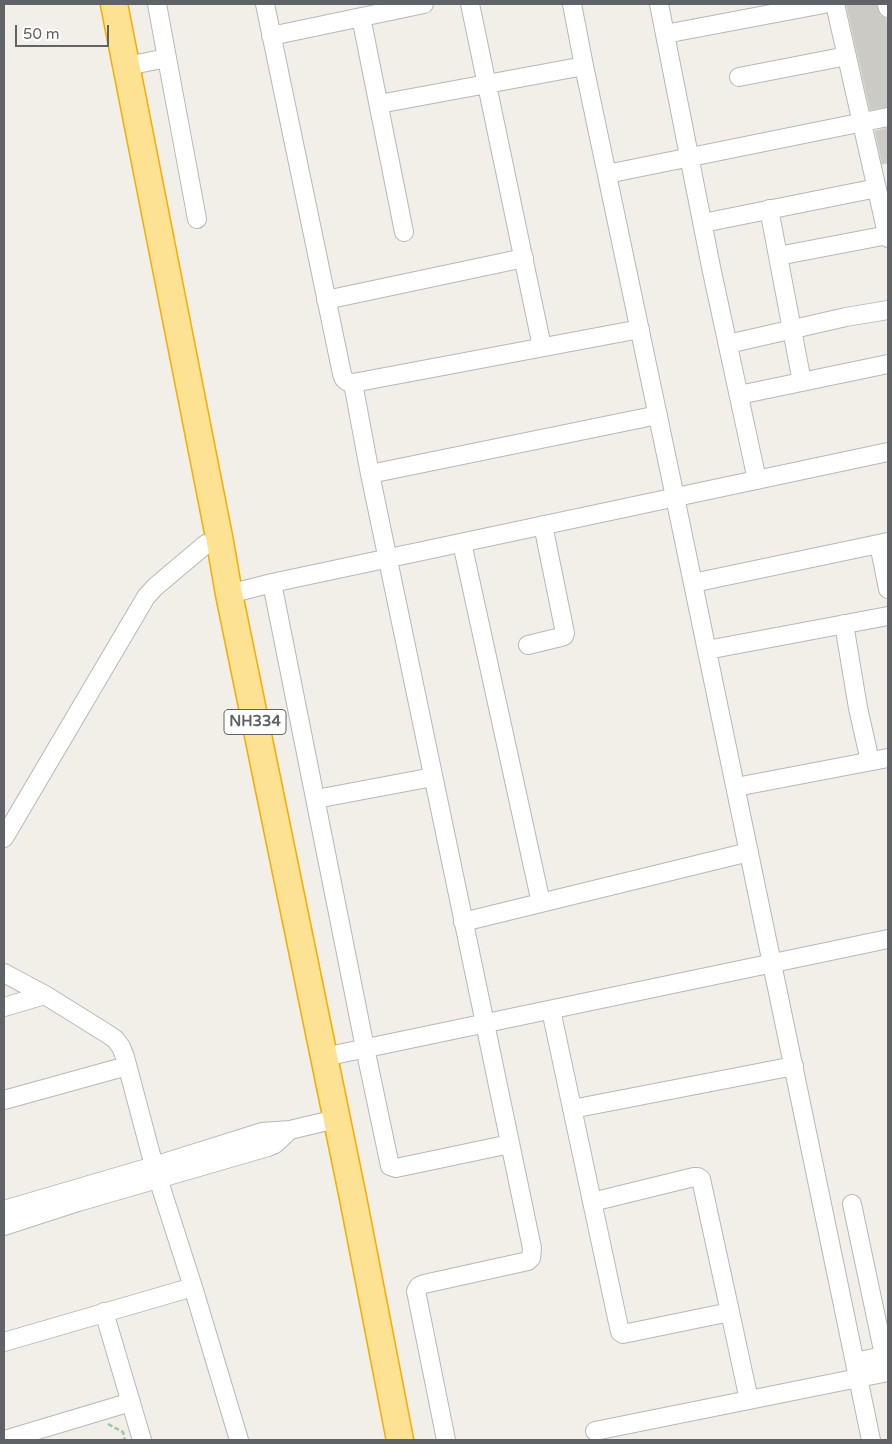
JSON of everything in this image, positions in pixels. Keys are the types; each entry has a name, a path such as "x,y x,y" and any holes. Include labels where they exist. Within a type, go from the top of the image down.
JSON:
{"highway":[{"name":"NH334","path":"100,4 215,597 400,1440"},
{"name":"NH334","path":"114,4 229,594 324,1057 330,1120 386,1440"}],"street":[{"path":"157,4 197,218"},
{"path":"265,4 344,379 348,382 353,382 640,329"},
{"path":"271,36 424,4"},
{"path":"470,4 542,347"},
{"path":"572,4 871,1440"},
{"path":"659,4 757,480"},
{"path":"665,34 824,4"},
{"path":"778,256 888,237 880,179 862,122 835,4"},
{"path":"887,4 888,8"},
{"path":"361,17 404,232"},
{"path":"738,77 847,56"},
{"path":"127,66 167,58"},
{"path":"378,104 584,66"},
{"path":"607,174 888,117"},
{"path":"703,223 769,209 880,179"},
{"path":"769,209 802,382"},
{"path":"326,300 524,258"},
{"path":"728,344 846,317 888,310"},
{"path":"739,396 888,364"},
{"path":"353,382 387,558 532,1248 531,1258 528,1261 424,1284 419,1286 416,1291 446,1440"},
{"path":"370,474 658,415"},
{"path":"229,594 387,558 888,452"},
{"path":"528,645 561,637 565,633 543,525"},
{"path":"462,542 541,903"},
{"path":"693,583 884,543 888,589"},
{"path":"4,838 146,597 155,587 206,544"},
{"path":"272,583 390,1166 396,1168 510,1144"},
{"path":"707,650 888,616"},
{"path":"844,624 858,708 870,761"},
{"path":"736,787 888,758"},
{"path":"316,799 433,777"},
{"path":"463,922 749,852"},
{"path":"324,1057 888,939"},
{"path":"4,973 115,1039 121,1048 157,1173 239,1440"},
{"path":"4,1007 45,996"},
{"path":"550,1010 621,1334 730,1312"},
{"path":"4,1100 127,1066"},
{"path":"572,1109 794,1066"},
{"path":"4,1226 78,1202 262,1132 290,1130 330,1120"},
{"path":"4,1210 157,1173"},
{"path":"592,1202 694,1177 701,1179 750,1400"},
{"path":"595,1432 750,1400 887,1361 852,1204"},
{"path":"4,1342 193,1287"},
{"path":"104,1312 142,1440"},
{"path":"7,1440 131,1402"}],"building":[{"path":"846,4 877,4 880,15 886,18 888,27 888,107 870,110"},
{"path":"888,128 888,163 882,164 875,131"}]}
